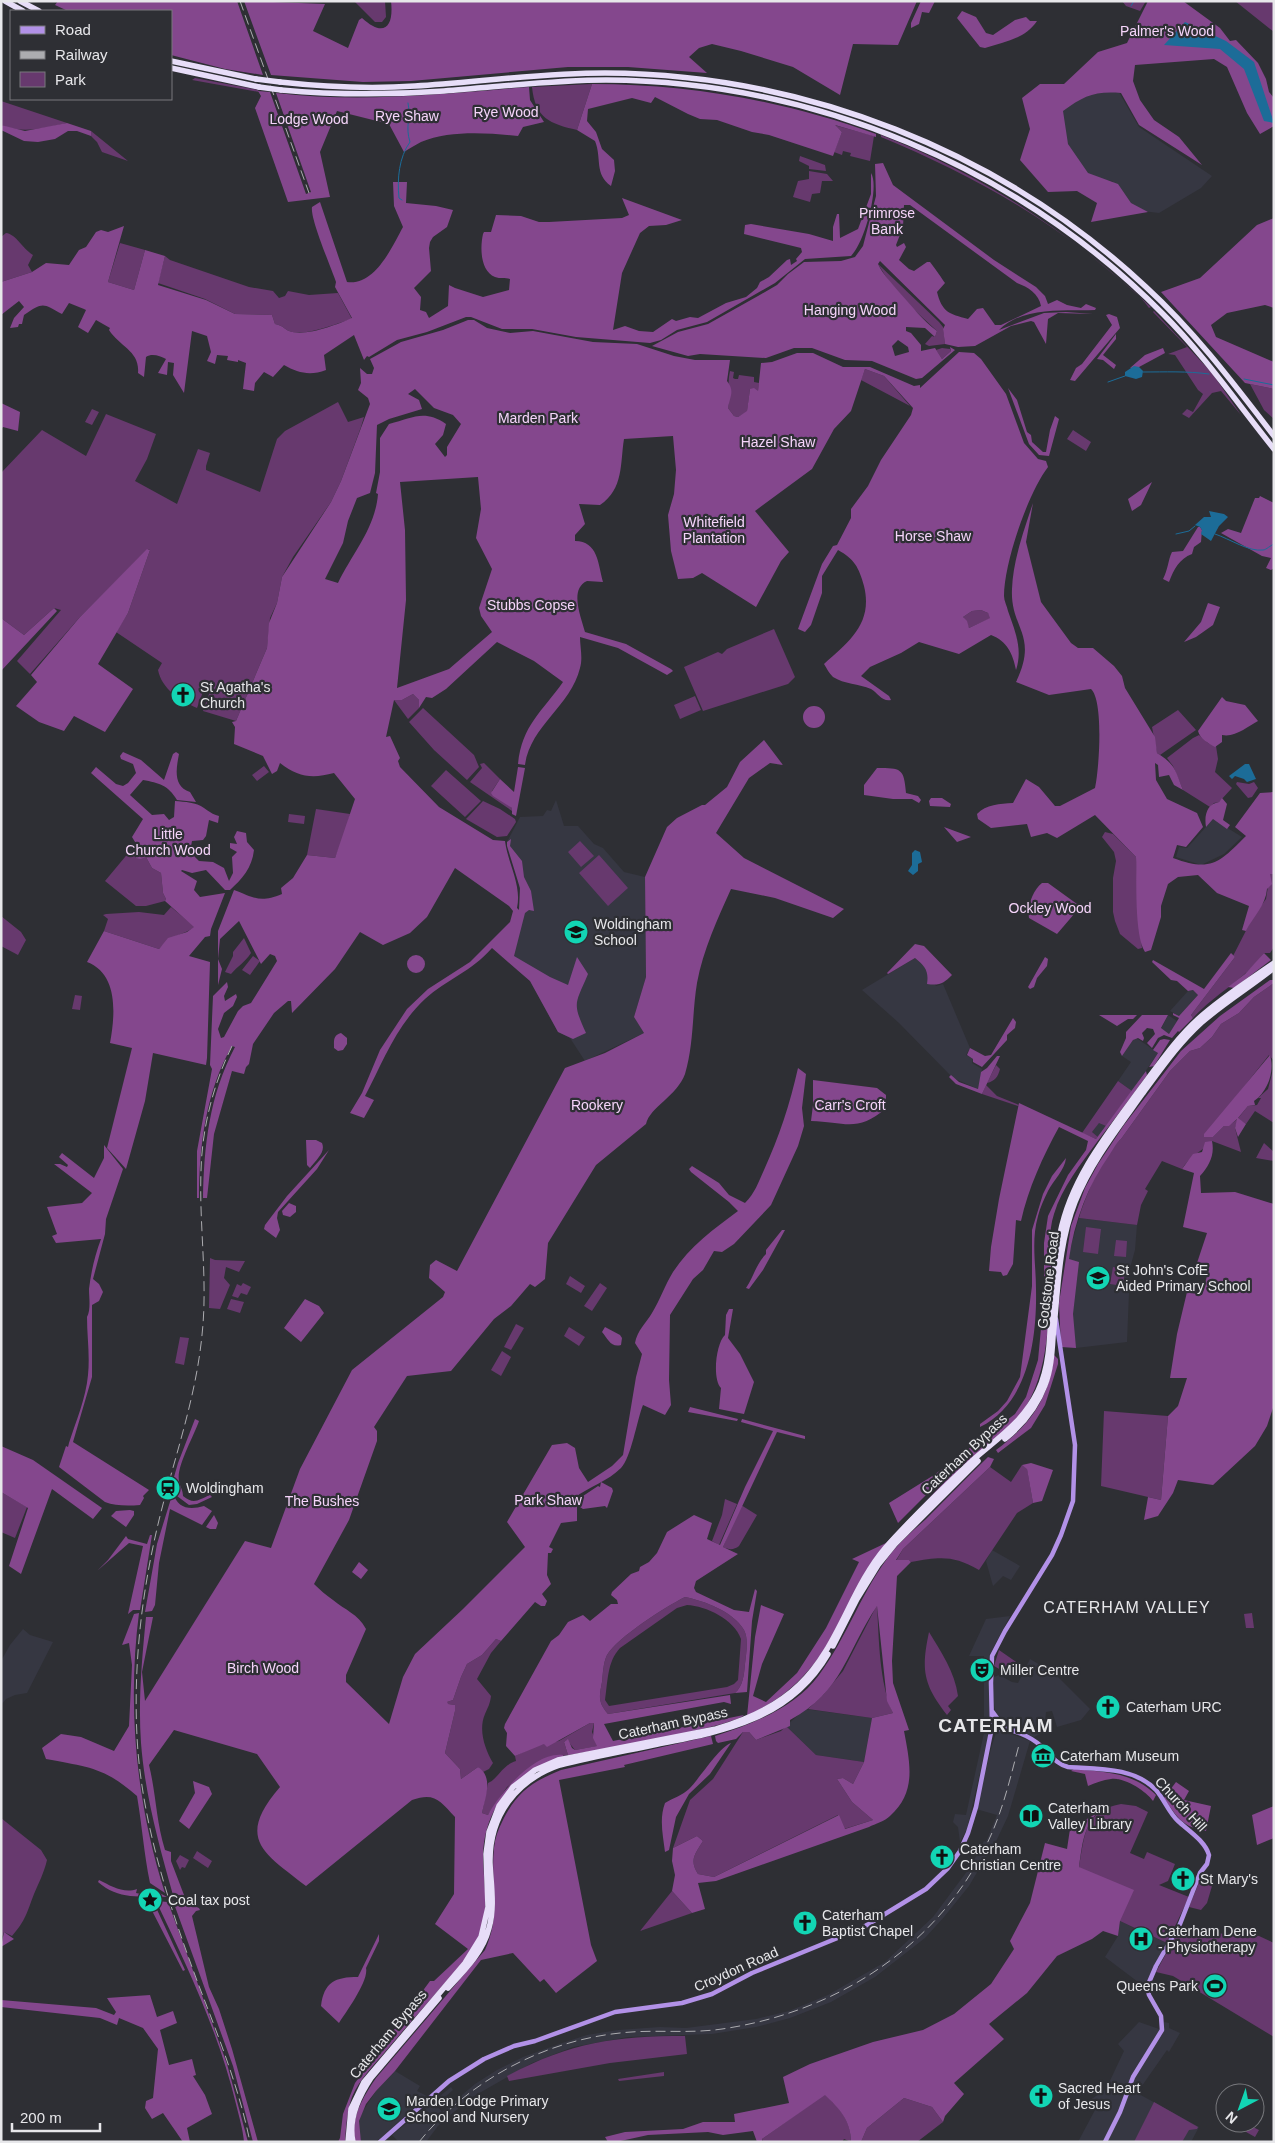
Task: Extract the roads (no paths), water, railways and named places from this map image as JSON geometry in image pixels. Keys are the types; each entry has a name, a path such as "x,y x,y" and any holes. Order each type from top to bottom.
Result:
{"highway":[{"path":"5,1 21,10"},
{"path":"20,1 37,10"},
{"path":"172,61 256,79 337,87 383,87 541,75 643,74 706,80 751,87 812,102 875,122 930,144 990,174 1048,210 1098,246 1145,286 1192,333 1226,373 1274,436"},
{"path":"172,68 260,87 341,94 391,94 570,80 650,82 701,86 763,97 809,108 870,127 923,149 987,181 1041,213 1092,250 1139,290 1184,335 1224,382 1273,448"},
{"name":"Godstone Road","path":"1050,1331 1055,1264 1061,1232 1077,1184 1096,1150 1180,1036 1208,1011 1274,963"},
{"name":"Godstone Road","path":"1053,1337 1060,1267 1070,1219 1083,1185 1097,1158 1146,1089 1187,1038 1212,1013 1274,968"},
{"name":"Caterham Bypass","path":"348,2142 351,2109 364,2082 465,1963 481,1937 488,1907 487,1842 495,1814 506,1796 524,1778 546,1765 573,1756 725,1726 767,1709 797,1687 822,1658 864,1578 886,1548 964,1469 1024,1415 1042,1382 1050,1331"},
{"name":"Caterham Bypass","path":"353,2142 355,2111 367,2084 468,1966 486,1938 492,1912 490,1853 493,1832 503,1808 514,1793 538,1774 560,1765 708,1735 738,1726 775,1708 797,1692 824,1661 868,1580 890,1550 961,1477 988,1452 1014,1432 1033,1410 1046,1384 1053,1337"}],"main road":[{"name":"Croydon Road","path":"380,2142 449,2081 499,2052 615,2012 682,2003 703,1998 760,1970 857,1931 907,1901 939,1877 960,1851 972,1821 992,1725 992,1656 1052,1555 1073,1501 1075,1445 1055,1318"},
{"name":"Godstone Road","path":"1050,1331 1053,1337"},
{"path":"1053,1337 1059,1345"},
{"path":"991,1710 999,1721 1017,1733"},
{"path":"999,1721 995,1720 992,1725 998,1729 1017,1733"},
{"path":"998,1729 1000,1726 999,1721"},
{"name":"Croydon Road","path":"989,1740 998,1729"},
{"name":"Church Hill","path":"1017,1733 1041,1746 1059,1764 1068,1767 1130,1773 1155,1789 1176,1820 1205,1847 1209,1855 1207,1864 1200,1874 1180,1924 1156,1966 1147,1987 1149,1995 1161,2016 1162,2030 1133,2077 1120,2112 1105,2142"}],"water":[{"path":"1185,22 1226,41 1254,62 1274,123 1264,121 1244,69 1220,49 1164,45"},
{"path":"1134,366 1139,367 1143,371 1142,377 1136,379 1125,376 1125,372"},
{"path":"1209,511 1224,514 1228,517 1219,526 1211,541 1201,534 1202,530 1200,527 1195,525 1204,517 1211,517"},
{"path":"1245,764 1249,764 1256,779 1247,782 1235,776 1232,779 1229,776"},
{"path":"915,850 920,852 922,862 918,864 918,871 913,875 908,871 912,865 912,853"}],"waterway":[{"path":"1131,6 1134,1"},
{"path":"402,200 399,198 398,183 403,154 410,142 408,103"},
{"path":"1143,372 1209,374"},
{"path":"1108,382 1125,376"},
{"path":"1244,379 1274,385"},
{"path":"1176,534 1189,531 1195,526"},
{"path":"1215,534 1252,549 1264,550 1274,544"}],"railway":[{"path":"240,1 309,193"},
{"path":"232,1046 219,1076 206,1123 202,1155 201,1192 204,1294 202,1335 190,1404 160,1516 148,1574 137,1663 136,1722 141,1782 153,1842 169,1900 234,2083 250,2142"},
{"path":"419,2142 460,2100 484,2083 535,2055 591,2037 646,2031 722,2029 765,2020 806,2007 845,1989 882,1966 915,1940 945,1909 970,1874 996,1824 1019,1745"}],"place":[{"name":"St Agatha's Church","path":"183,695"},
{"name":"Woldingham School","path":"576,932"},
{"name":"St John's CofE Aided Primary School","path":"1098,1278"},
{"name":"Woldingham","path":"168,1488"},
{"name":"Miller Centre","path":"982,1670"},
{"name":"Caterham URC","path":"1108,1707"},
{"name":"Caterham Museum","path":"1043,1756"},
{"name":"Caterham Valley Library","path":"1031,1816"},
{"name":"Caterham Christian Centre","path":"942,1857"},
{"name":"St Mary's","path":"1183,1879"},
{"name":"Coal tax post","path":"150,1900"},
{"name":"Caterham Baptist Chapel","path":"805,1923"},
{"name":"Caterham Dene - Physiotherapy","path":"1141,1939"},
{"name":"Queens Park","path":"1215,1986"},
{"name":"Sacred Heart of Jesus","path":"1041,2096"},
{"name":"Marden Lodge Primary School and Nursery","path":"389,2109"}],"district":[{"name":"CATERHAM VALLEY","path":"1127,1607"},
{"name":"CATERHAM","path":"996,1725"}],"park label":[{"name":"Palmer's Wood","path":"1167,31"},
{"name":"Rye Wood","path":"506,112"},
{"name":"Rye Shaw","path":"407,116"},
{"name":"Lodge Wood","path":"309,119"},
{"name":"Primrose Bank","path":"887,222"},
{"name":"Hanging Wood","path":"850,310"},
{"name":"Marden Park","path":"538,418"},
{"name":"Hazel Shaw","path":"778,442"},
{"name":"Whitefield Plantation","path":"714,530"},
{"name":"Horse Shaw","path":"933,536"},
{"name":"Stubbs Copse","path":"531,605"},
{"name":"Little Church Wood","path":"168,842"},
{"name":"Ockley Wood","path":"1050,908"},
{"name":"Rookery","path":"597,1105"},
{"name":"Carr's Croft","path":"850,1105"},
{"name":"Park Shaw","path":"548,1500"},
{"name":"The Bushes","path":"322,1501"},
{"name":"Birch Wood","path":"263,1668"}]}
